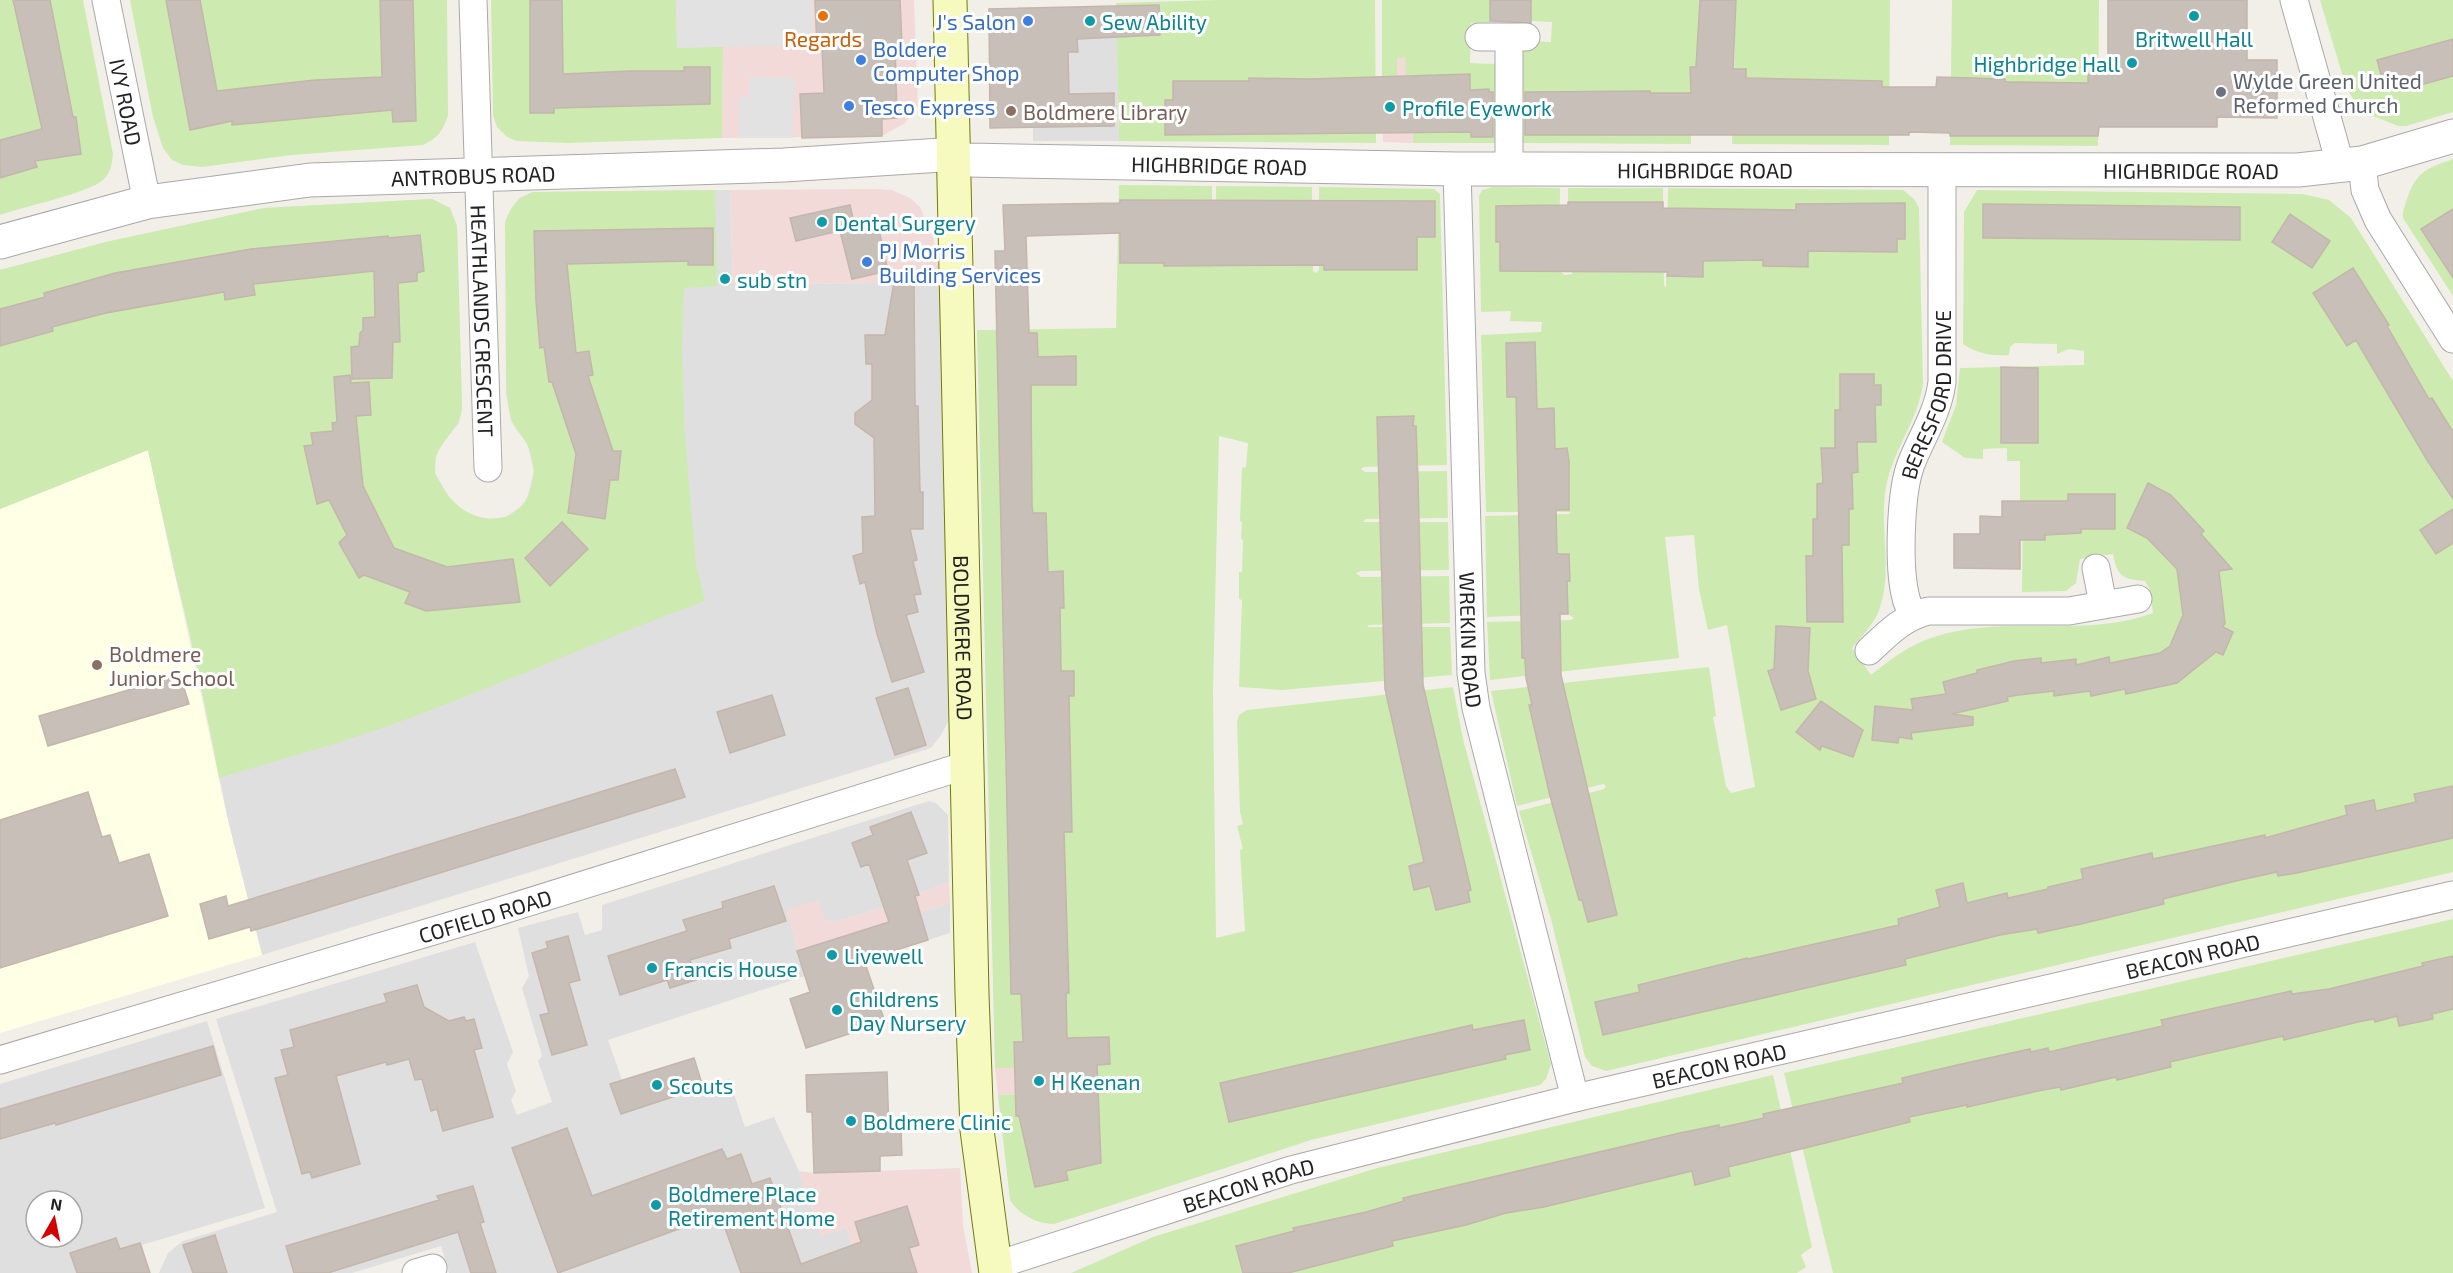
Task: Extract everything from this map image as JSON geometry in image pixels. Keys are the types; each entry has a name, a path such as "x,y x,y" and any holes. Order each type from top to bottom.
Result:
{"main road":[{"name":"BOLDMERE ROAD","path":"950,0 977,1130 995,1270"}],"street":[{"name":"IVY ROAD","path":"106,0 147,201"},
{"name":"HEATHLANDS CRESCENT","path":"473,0 488,468"},
{"path":"2294,0 2351,165 2378,220 2453,339"},
{"path":"1479,37 1517,38 1509,169"},
{"name":"HIGHBRIDGE ROAD","path":"954,156 968,160 985,158 1457,169 2298,170 2351,165 2453,136"},
{"name":"ANTROBUS ROAD","path":"0,242 147,201 310,180 784,165 954,156"},
{"name":"WREKIN ROAD","path":"1457,169 1471,673 1476,708 1575,1098"},
{"name":"BERESFORD DRIVE","path":"1913,615 1906,598 1902,564 1904,489 1912,462 1933,417 1941,390 1942,170"},
{"path":"2096,568 2103,604"},
{"path":"1869,651 1897,625 1913,615 1928,611 2069,611 2138,600"},
{"name":"COFIELD ROAD","path":"0,1060 497,912 967,765"},
{"name":"BEACON ROAD","path":"995,1270 1291,1170 1575,1098 2453,895"}],"shaded area":[{"path":"676,0 914,0 918,106 905,123 882,136 722,138 723,47 677,48"},
{"path":"676,0 812,0 814,45 677,48"},
{"path":"1117,37 1119,141 1033,141 1032,62 1068,61 1068,52 1077,39"},
{"path":"1397,57 1405,57 1412,74 1413,143 1383,142 1382,82"},
{"path":"749,77 794,78 793,138 739,138 739,100 749,94"},
{"path":"730,190 733,285 941,282 951,706 948,722 941,735 931,748 262,955 228,821 189,629 172,564 118,462 0,509 0,270 106,242 264,208 432,199 450,208 457,226 462,407 459,423 436,454 435,473 450,499 462,510 489,519 506,517 526,503 534,471 527,442 511,421 506,393 505,222 519,198 533,192"},
{"path":"730,190 892,190 910,198 920,207 933,237 941,282 733,285"},
{"name":"Boldmere Junior School","path":"148,450 228,821 262,955 0,1033 0,509"},
{"path":"929,801 936,803 948,815 949,882 884,907 834,922 787,910 805,976 608,1040 622,1080 611,1084 621,1114 729,1079 745,1127 774,1117 799,1171 821,1235 846,1228 862,1273 449,1273 441,1246 352,1273 159,1273 168,1253 183,1241 277,1212 216,1019 475,942 513,1052 507,1064 516,1091 511,1100 517,1115 552,1102 538,1061 542,1056 522,988 529,976 518,928 578,912 585,935 602,930 602,905"},
{"path":"949,882 950,903 860,932 868,959 805,976 787,910 818,900 825,920 834,922 884,907"},
{"path":"950,903 950,933 868,959 859,932"},
{"path":"207,1021 265,1208 142,1245 148,1273 0,1273 0,1084"},
{"path":"995,1068 1015,1068 1064,1093 998,1095"},
{"path":"960,1168 963,1225 972,1273 862,1273 846,1228 821,1236 799,1171 814,1173"}],"green space":[{"path":"0,0 83,0 113,154 108,174 95,185 70,195 0,215"},
{"path":"130,0 447,0 448,115 446,121 436,137 423,145 292,155 202,167 183,165 172,160 163,148 153,117"},
{"path":"491,0 676,0 677,48 723,46 722,138 567,143 517,141 507,137 497,127 493,115"},
{"path":"1217,0 1375,0 1376,143 1119,141 1116,3"},
{"path":"1382,0 1490,0 1490,22 1471,23 1470,63 1495,64 1503,76 1501,143 1413,143 1412,75 1406,75 1405,57 1397,58 1397,82 1382,82"},
{"path":"1531,0 1700,0 1696,67 1690,68 1691,144 1518,143 1517,50 1531,41 1551,42 1552,22 1531,21"},
{"path":"1736,0 1890,0 1889,145 1732,144"},
{"path":"1952,0 2099,0 2098,146 1950,145"},
{"path":"2320,0 2453,0 2453,112 2406,126 2398,126 2366,113 2355,102 2346,87"},
{"path":"2453,159 2453,296 2403,215 2410,190 2419,177 2429,168"},
{"path":"1119,185 1212,186 1212,263 1214,267 1217,265 1216,186 1312,187 1313,271 1316,273 1319,270 1319,187 1434,189 1440,194 1447,465 1364,467 1361,469 1365,472 1447,471 1448,518 1366,519 1363,522 1448,522 1449,570 1361,571 1356,573 1361,577 1449,576 1450,623 1369,625 1367,627 1450,627 1452,675 1282,690 1239,687 1242,600 1239,599 1239,572 1242,572 1243,540 1241,539 1242,522 1240,521 1242,468 1246,467 1248,443 1219,436 1213,691 1216,938 1245,931 1240,850 1243,849 1237,826 1243,824 1240,812 1237,722 1239,715 1247,710 1453,687 1463,739 1551,1064 1546,1079 1540,1085 1311,1140 1054,1224 1048,1224 1023,1214 1010,1200 998,1095 1063,1093 1015,1068 995,1068 977,330 1116,328"},
{"path":"1493,187 1560,188 1559,271 1565,275 1572,274 1569,270 1568,188 1663,188 1664,285 1666,288 1668,188 1903,190 1914,199 1919,208 1923,384 1917,408 1888,478 1884,512 1886,565 1882,599 1875,619 1852,648 1871,675 1916,644 1961,630 1988,627 2099,624 2126,621 2153,613 2149,588 2145,581 2126,578 2122,575 2117,568 2113,554 2080,559 2076,583 2066,591 2022,592 2023,502 2020,502 2020,461 2007,461 2007,448 1983,449 1983,459 1965,458 1942,442 1956,405 1960,368 2084,365 2084,351 2069,349 2057,354 2057,344 2015,343 2010,347 2009,355 1990,355 1963,344 1964,212 1977,190 2303,194 2329,200 2351,218 2453,381 2453,872 1606,1071 1592,1066 1585,1057 1551,919 1519,811 1604,789 1606,786 1603,784 1517,806 1491,691 1709,667 1716,716 1713,717 1726,786 1731,793 1755,787 1727,625 1708,630 1699,589 1694,535 1665,537 1679,658 1490,680 1487,622 1571,620 1574,618 1568,614 1487,617 1485,516 1569,514 1571,512 1486,512 1481,335 1541,332 1542,322 1510,321 1511,311 1481,312 1479,196 1482,190"},
{"path":"715,190 717,286 684,288 682,349 685,437 696,564 705,601 388,726 219,778 148,450 0,509 0,270 106,242 264,208 432,199 450,208 457,226 462,407 457,424 437,454 435,474 451,498 463,509 477,516 491,519 505,517 517,510 527,498 534,475 529,450 512,421 507,389 505,222 512,207 522,197 533,192"},
{"path":"2453,919 2453,1273 1833,1273 1784,1073"},
{"path":"1773,1075 1812,1247 1801,1255 1806,1267 1797,1273 1071,1273 1153,1237 1377,1168"}],"building":[{"path":"13,0 50,0 73,117 76,117 81,154 35,161 37,167 0,178 0,140 42,129"},
{"path":"166,0 200,0 217,91 315,80 382,77 380,0 413,0 416,121 393,122 392,110 232,125 232,121 190,130"},
{"path":"530,0 562,0 563,74 684,71 684,67 710,67 710,104 554,108 554,113 530,113"},
{"path":"815,0 900,0 902,45 895,45 897,118 882,119 882,136 802,138 800,94 824,93 822,47 817,48"},
{"path":"1490,0 1531,0 1531,23 1490,21"},
{"path":"1700,0 1736,0 1733,69 1746,69 1746,78 1882,81 1882,87 1936,87 1937,77 2005,79 2005,82 2088,83 2088,71 2108,71 2108,0 2247,0 2247,60 2277,60 2277,118 2217,117 2217,127 2099,127 2098,136 1950,136 1950,133 1909,132 1909,135 1525,135 1525,92 1691,93 1690,67 1696,67"},
{"path":"1159,5 1160,35 1077,39 1078,52 1068,52 1069,94 1114,93 1114,126 990,128 989,9"},
{"path":"2453,39 2453,76 2399,91 2393,79 2383,82 2377,60"},
{"path":"1470,74 1470,90 1489,89 1489,92 1493,92 1493,137 1471,137 1471,132 1165,135 1165,100 1173,100 1173,81"},
{"path":"1120,200 1435,201 1435,237 1417,237 1417,270 1324,270 1324,265 1164,266 1164,263 1120,263 1120,233 1026,236 1029,333 1037,333 1038,357 1076,356 1076,385 1031,385 1033,513 1046,513 1048,572 1063,571 1064,608 1060,608 1061,671 1074,671 1074,696 1069,696 1072,832 1064,832 1069,993 1066,993 1067,1038 1109,1037 1110,1064 1097,1065 1101,1163 1066,1171 1068,1180 1035,1187 1019,1116 1016,1116 1014,1042 1023,1042 1021,994 1011,994 995,251 1005,251 1003,205 1120,203"},
{"path":"1568,202 1663,202 1663,208 1796,210 1796,204 1905,203 1905,239 1897,239 1897,252 1808,251 1808,267 1763,266 1763,260 1703,261 1703,277 1667,276 1668,272 1500,271 1500,242 1496,242 1496,206 1568,205"},
{"path":"1983,204 2240,207 2240,240 1983,238"},
{"path":"850,205 855,227 877,221 888,271 852,279 840,231 851,228 796,241 790,218"},
{"path":"2453,209 2453,278 2421,229"},
{"path":"2290,214 2330,241 2312,268 2272,242"},
{"path":"713,228 713,265 688,265 688,261 567,264 576,353 589,351 593,375 588,376 613,451 621,451 618,480 610,480 605,519 568,513 576,454 552,382 549,382 544,347 540,348 534,231"},
{"path":"420,235 424,271 417,273 417,281 398,283 400,342 393,342 392,378 352,379 351,347 359,346 363,318 375,317 374,271 253,284 255,295 225,300 224,292 106,313 52,327 53,331 0,346 0,309 45,297 44,293 115,273 251,249"},
{"path":"2353,268 2389,325 2387,326 2429,399 2432,398 2453,432 2453,499 2427,460 2356,340 2347,346 2313,293"},
{"path":"894,282 914,282 915,406 918,406 923,529 910,529 917,560 913,561 921,594 914,595 918,612 906,615 924,672 892,682 877,634 865,582 860,584 853,556 863,553 862,517 875,516 874,438 855,424 855,413 872,400 872,364 866,364 865,335 885,335"},
{"path":"1535,342 1537,409 1554,408 1555,449 1567,448 1569,461 1569,510 1556,510 1557,554 1569,554 1570,581 1567,581 1568,614 1560,614 1561,675 1617,915 1588,922 1582,900 1579,900 1550,796 1529,705 1532,705 1526,678 1525,658 1522,658 1516,397 1507,397 1506,343"},
{"path":"2001,367 2038,368 2038,443 2001,443"},
{"path":"1840,374 1874,374 1874,385 1881,385 1881,405 1875,405 1876,442 1857,442 1858,472 1852,473 1853,509 1849,509 1849,545 1842,545 1843,622 1807,622 1806,556 1813,556 1813,519 1817,519 1817,484 1823,483 1821,448 1835,448 1835,410 1840,410"},
{"path":"350,375 351,383 369,382 371,415 356,416 363,486 394,548 447,567 513,559 520,602 426,611 405,603 410,592 364,575 359,578 339,543 347,535 329,500 317,504 304,446 313,445 311,433 333,431 332,423 337,422 334,377"},
{"path":"1414,416 1418,480 1423,685 1471,890 1468,891 1470,902 1436,910 1430,886 1414,890 1409,866 1424,862 1385,689 1377,417"},
{"path":"2148,483 2171,495 2204,531 2201,534 2232,569 2219,571 2225,623 2223,627 2233,632 2223,655 2216,652 2177,683 2126,694 2125,689 2091,696 2090,691 2054,696 2054,691 2007,697 2008,701 1952,714 1973,717 1973,725 1911,733 1912,739 1899,737 1898,743 1872,740 1875,706 1913,710 1911,699 1946,694 1943,682 1977,673 1977,670 2014,661 2041,658 2041,663 2076,659 2076,665 2109,657 2110,663 2160,653 2170,646 2183,615 2177,569 2147,538 2127,528"},
{"path":"2068,494 2115,494 2115,529 2081,529 2081,533 2045,535 2045,540 2020,540 2020,569 1954,568 1954,534 1980,534 1980,516 2002,517 2002,501 2068,501"},
{"path":"2453,509 2453,543 2436,554 2420,530"},
{"path":"562,522 588,549 550,586 525,558"},
{"path":"1776,626 1810,628 1808,671 1816,699 1781,710 1768,671 1774,669"},
{"path":"180,675 189,704 48,746 39,716"},
{"path":"908,688 926,745 895,755 876,698"},
{"path":"772,695 785,735 730,753 717,712"},
{"path":"1821,701 1863,730 1853,757 1822,746 1820,750 1796,732"},
{"path":"675,769 685,797 275,924 251,931 250,927 209,939 200,904 226,896 228,906"},
{"path":"2453,786 2453,838 2297,873 2278,876 2277,872 2236,881 2163,899 2164,904 2081,924 2038,933 2037,929 2000,935 1905,959 1906,965 1603,1035 1595,1002 1640,992 1638,985 1747,958 1899,925 1898,919 1940,907 1936,890 1963,883 1967,903 2007,893 2008,898 2083,879 2081,869 2152,853 2153,859 2265,835 2265,838 2347,815 2345,806 2374,800 2376,811 2416,802 2414,794"},
{"path":"88,792 102,837 110,835 119,863 149,854 168,916 0,968 0,820"},
{"path":"911,812 927,853 907,860 919,895 915,896 928,940 864,960 885,1022 806,1048 790,999 810,992 797,951 889,922 869,864 861,867 852,843 873,835 870,827"},
{"path":"774,886 786,921 729,939 731,948 690,960 696,980 670,988 667,980 620,995 608,956 687,931 683,920 723,908 722,902"},
{"path":"568,936 580,980 569,983 587,1045 552,1055 540,1015 549,1013 532,953 548,948 546,942"},
{"path":"2453,956 2453,1009 2432,1014 2433,1019 2399,1026 2397,1016 2375,1022 2374,1019 2358,1022 2284,1040 2283,1036 2170,1062 2171,1067 2117,1080 2116,1077 2061,1090 2060,1087 1909,1117 1910,1122 1728,1167 1730,1176 1695,1185 1692,1171 1392,1241 1393,1246 1288,1273 1243,1273 1236,1246 1294,1231 1293,1228 1366,1212 1404,1201 1403,1198 1680,1133 1719,1125 1719,1128 1764,1118 1763,1114 1903,1083 1902,1078 2030,1049 2031,1052 2048,1048 2049,1052 2163,1026 2161,1020 2291,991 2292,994 2329,989 2423,966 2422,963"},
{"path":"417,985 424,1007 449,1021 464,1017 466,1021 474,1019 482,1048 474,1050 493,1117 443,1131 437,1109 431,1111 422,1079 415,1080 409,1059 387,1065 386,1062 336,1076 360,1164 312,1178 310,1172 302,1174 275,1078 288,1075 281,1050 294,1047 290,1030 387,1002 384,994"},
{"path":"1524,1020 1530,1050 1505,1055 1506,1059 1229,1122 1220,1083 1472,1025 1473,1030"},
{"path":"213,1046 221,1075 56,1125 55,1123 0,1139 0,1109"},
{"name":"Scouts","path":"694,1058 703,1087 621,1114 610,1084"},
{"name":"Boldmere Clinic","path":"887,1072 889,1131 901,1131 902,1155 880,1156 880,1171 814,1173 812,1112 807,1112 806,1075"},
{"name":"Boldmere Place Retirement Home","path":"567,1128 592,1196 722,1149 727,1159 741,1154 752,1184 770,1178 801,1264 861,1242 855,1222 907,1206 919,1245 909,1248 917,1273 741,1273 720,1214 558,1273 512,1148"},
{"path":"473,1186 484,1222 480,1223 496,1273 471,1273 458,1232 328,1273 294,1273 286,1246 439,1200 437,1196"},
{"path":"215,1235 227,1273 193,1273 183,1245"},
{"path":"116,1238 120,1249 140,1243 150,1273 77,1273 70,1253"}],"place":[{"name":"Regards","path":"823,16"},
{"name":"Britwell Hall","path":"2194,16"},
{"name":"J's Salon","path":"1028,21"},
{"name":"Sew Ability","path":"1090,21"},
{"name":"Boldere Computer Shop","path":"861,60"},
{"name":"Highbridge Hall","path":"2132,63"},
{"name":"Wylde Green United Reformed Church","path":"2221,92"},
{"name":"Tesco Express","path":"849,106"},
{"name":"Profile Eyework","path":"1390,107"},
{"name":"Boldmere Library","path":"1011,111"},
{"name":"Dental Surgery","path":"822,222"},
{"name":"PJ Morris Building Services","path":"867,262"},
{"name":"sub stn","path":"725,279"},
{"name":"Boldmere Junior School","path":"97,665"},
{"name":"Livewell","path":"832,955"},
{"name":"Francis House","path":"652,968"},
{"name":"Childrens Day Nursery","path":"837,1010"},
{"name":"H Keenan","path":"1039,1081"},
{"name":"Scouts","path":"657,1085"},
{"name":"Boldmere Clinic","path":"851,1121"},
{"name":"Boldmere Place Retirement Home","path":"656,1205"}]}
